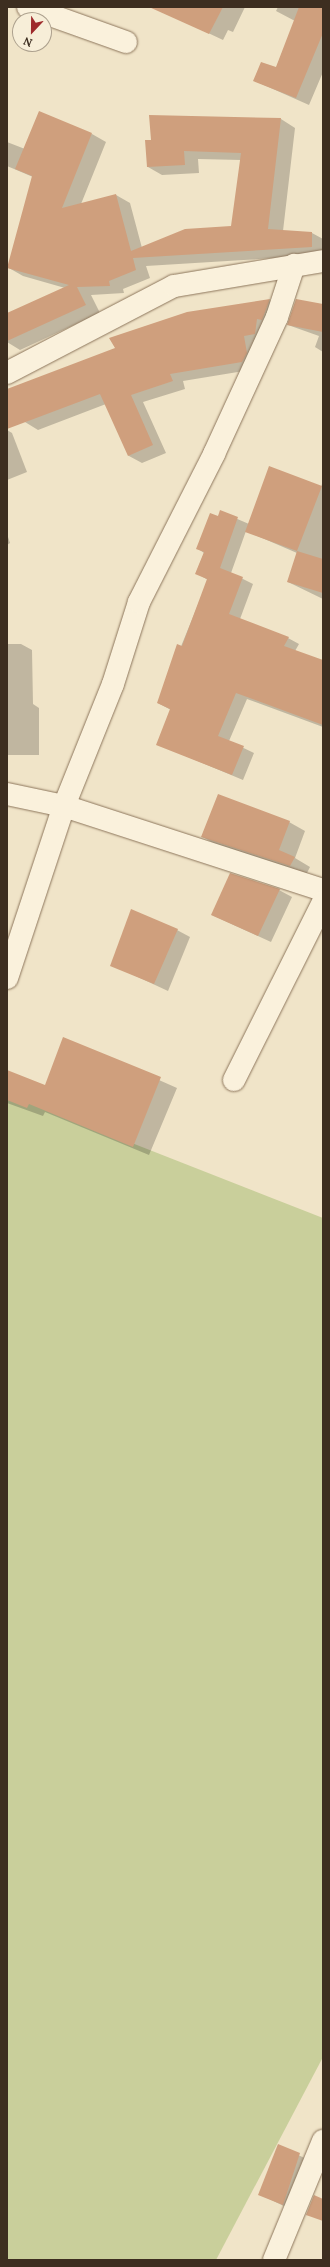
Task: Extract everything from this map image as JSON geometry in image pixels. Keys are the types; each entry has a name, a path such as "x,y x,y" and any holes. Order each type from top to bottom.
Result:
{"street":[{"path":"28,7 126,42"},
{"path":"7,373 174,286 323,261"},
{"path":"7,978 64,806 113,684 139,602 224,434 277,317 294,265"},
{"path":"7,794 64,806 323,890"},
{"path":"234,1080 323,902"},
{"path":"274,2260 323,2141"}],"green space":[{"path":"7,1094 323,1218 323,2057 216,2260 7,2260"}],"building":[{"path":"149,7 223,7 209,34"},
{"path":"299,7 323,7 323,33 296,98 253,81 261,62 276,67"},
{"path":"39,111 92,133 62,208 116,194 131,251 185,229 231,226 241,153 184,151 185,165 147,167 145,140 151,140 149,115 281,118 268,229 312,232 312,247 133,258 136,270 109,281 110,286 77,287 86,305 7,341 7,313 69,285 7,268 32,176 15,169"},
{"path":"270,299 262,320 257,319 255,334 244,336 247,353 242,362 170,374 173,381 131,395 153,445 128,456 100,394 7,429 7,389 115,348 109,338 187,312"},
{"path":"296,299 323,304 323,332 287,325"},
{"path":"269,466 322,486 297,551 245,532"},
{"path":"220,510 238,517 220,568 243,577 229,614 289,637 284,646 323,660 323,725 236,693 218,736 244,746 232,775 156,745 170,709 157,703 177,644 182,646 207,579 195,574 204,552 196,549 210,513 218,516"},
{"path":"297,551 323,559 323,593 287,582"},
{"path":"218,794 290,821 279,850 295,857 290,866 201,837"},
{"path":"230,873 280,889 258,936 211,915"},
{"path":"131,909 178,929 154,984 110,966"},
{"path":"63,1037 161,1077 133,1147 29,1104 27,1108 7,1100 7,1070 45,1085"},
{"path":"278,2144 300,2153 283,2205 258,2195"},
{"path":"314,2195 323,2199 323,2221 306,2215"}]}
